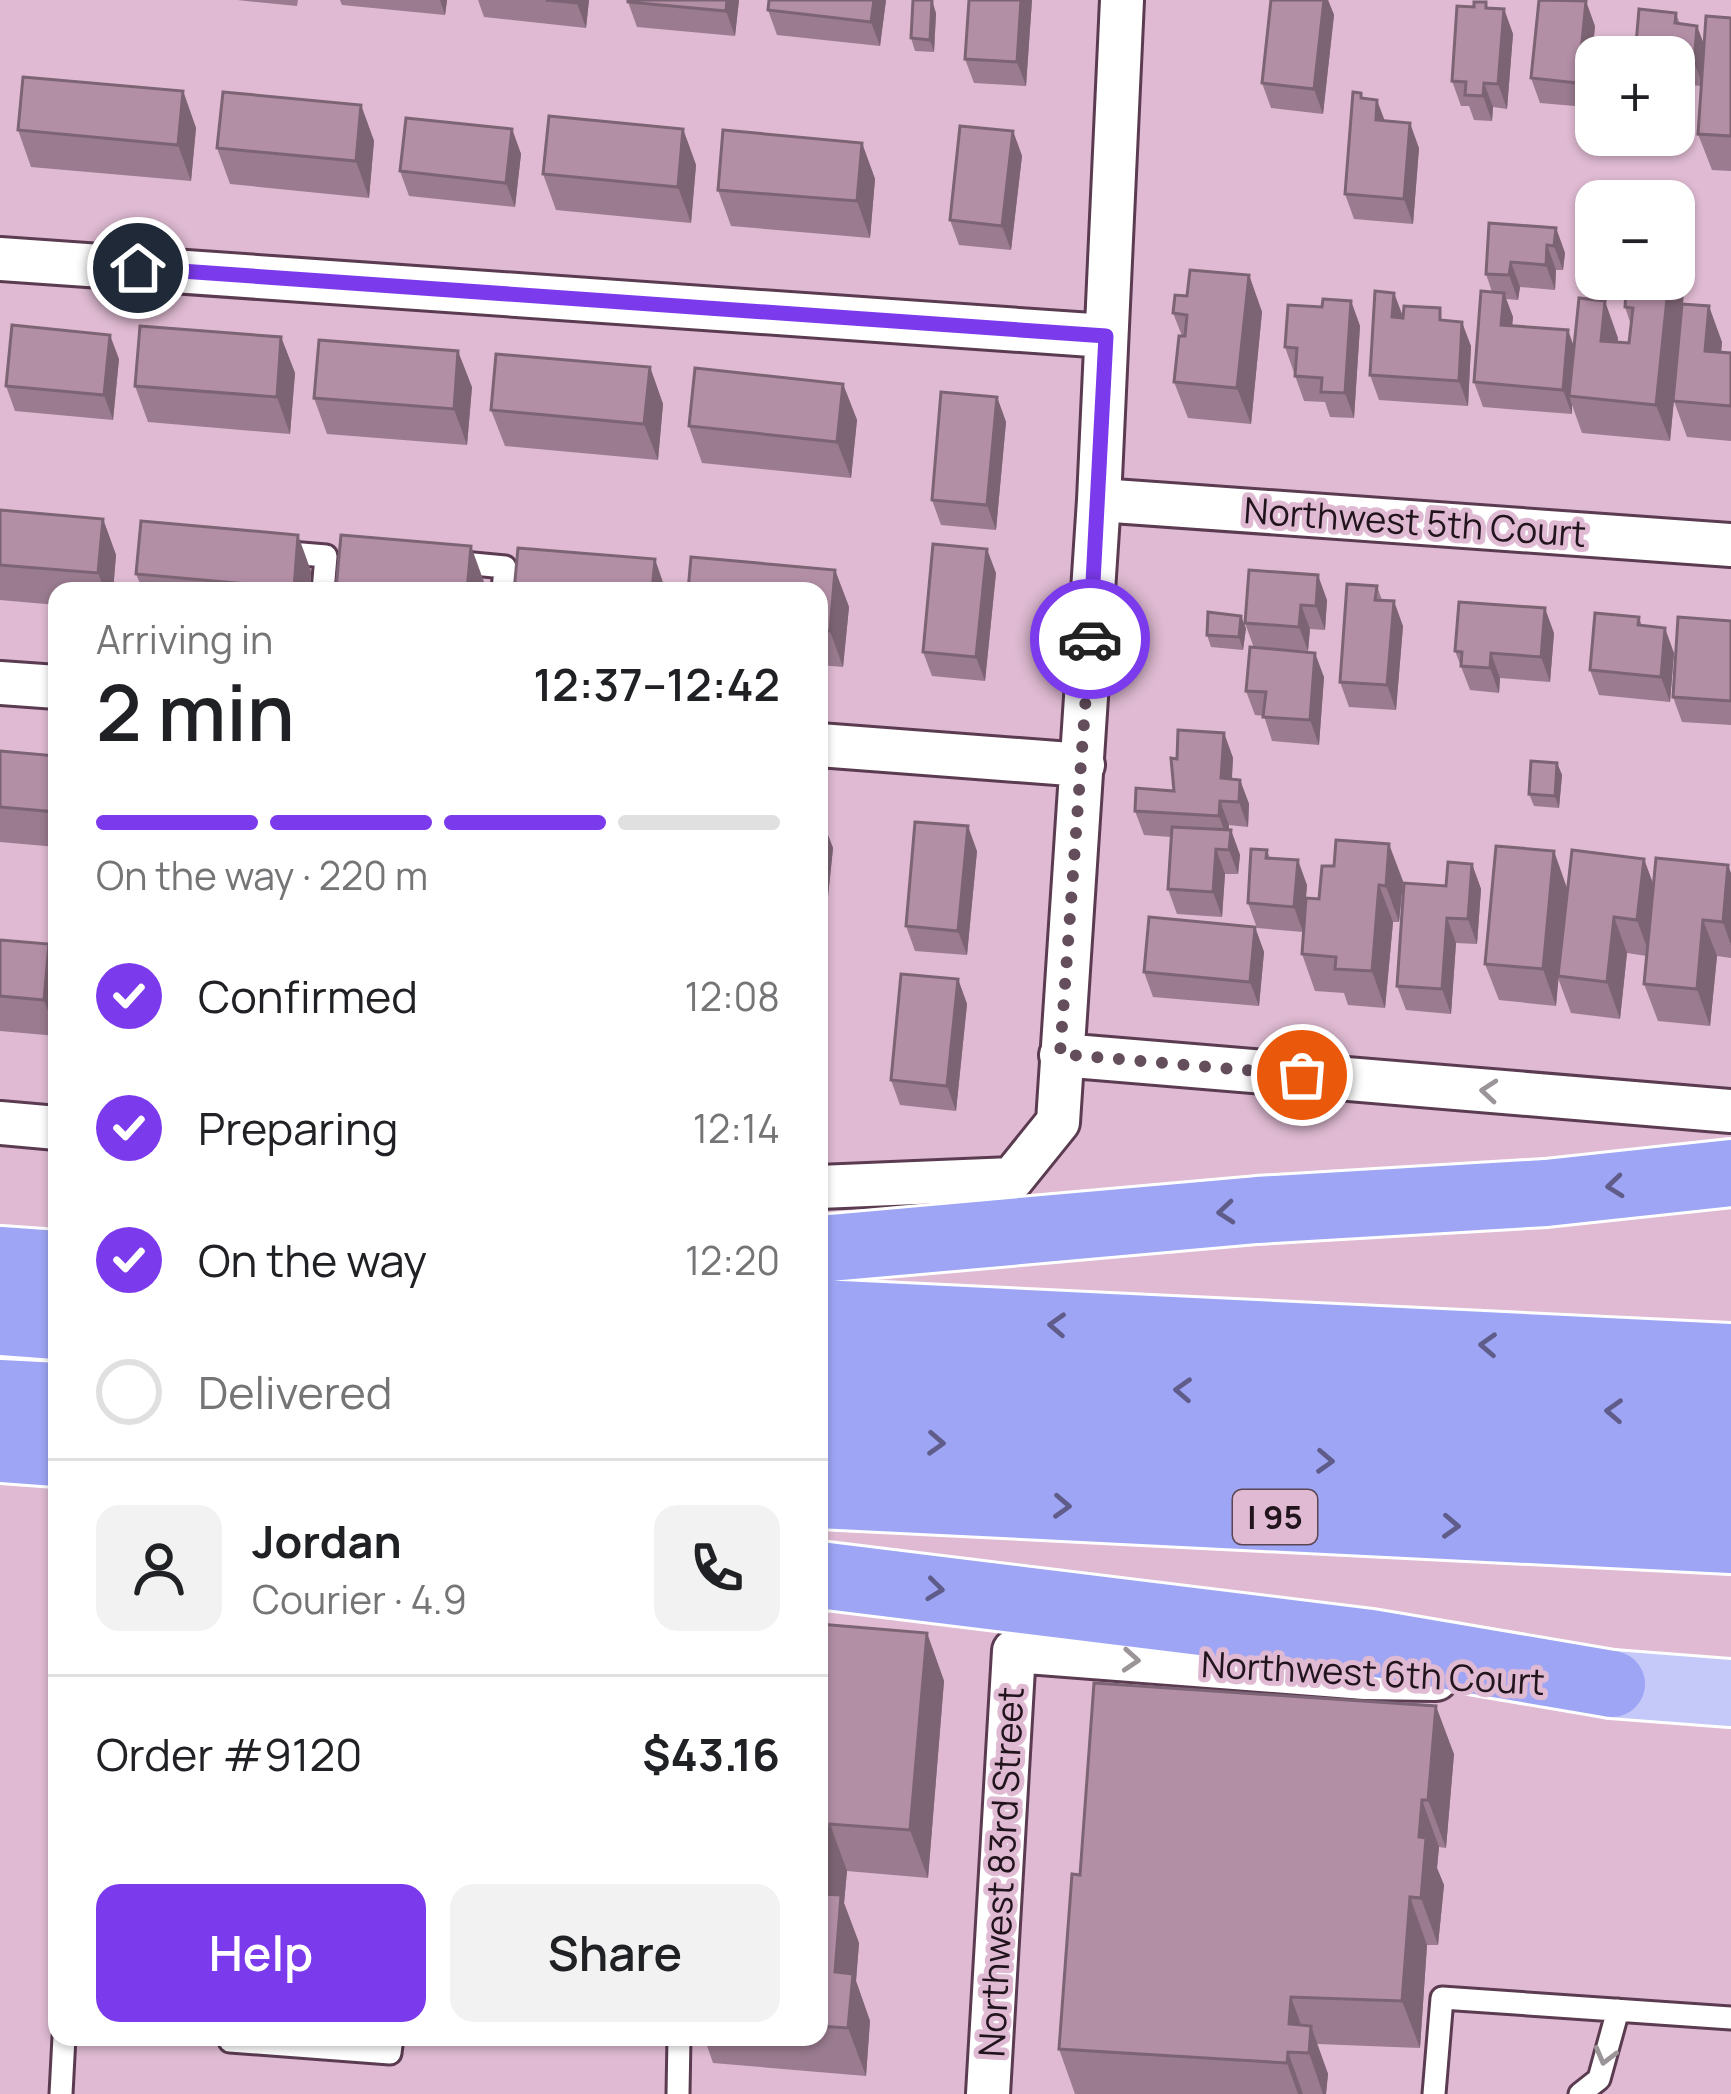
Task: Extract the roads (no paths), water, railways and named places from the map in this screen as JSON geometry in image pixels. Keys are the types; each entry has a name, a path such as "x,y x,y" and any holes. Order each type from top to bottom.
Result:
{"highway":[{"path":"828,1248 1226,1212 1546,1193 1731,1173"},
{"path":"0,1260 48,1263"},
{"path":"828,1313 1731,1357"},
{"path":"0,1322 48,1325"},
{"path":"828,1371 1731,1417"},
{"path":"0,1393 48,1396"},
{"path":"828,1437 1731,1483"},
{"path":"0,1449 48,1452"},
{"name":"I 95","path":"828,1495 1731,1540"},
{"path":"828,1576 1371,1643 1612,1684"}],"main road":[{"name":"Northwest 6th Court","path":"1612,1684 1731,1693"}],"street":[{"path":"828,1187 1012,1179 1058,1121 1099,500 1122,0"},
{"path":"0,259 1106,336"},
{"name":"Northwest 5th Court","path":"1099,500 1731,545"},
{"path":"0,683 48,686"},
{"path":"828,746 1083,765"},
{"path":"1060,1054 1731,1111"},
{"path":"0,1123 48,1127"},
{"name":"Northwest 6th Court","path":"1014,1651 1364,1678 1612,1684"},
{"name":"Northwest 83rd Street","path":"988,2094 1014,1651"}],"lane":[{"path":"259,551 326,556 324,582"},
{"path":"439,561 506,567 504,582"},
{"path":"1434,2094 1442,1998 1731,2018"},
{"path":"1580,2094 1599,2079 1618,2010"},
{"path":"61,2094 64,2046"},
{"path":"297,2046 391,2053 391,2046"},
{"path":"678,2094 679,2046"}]}
